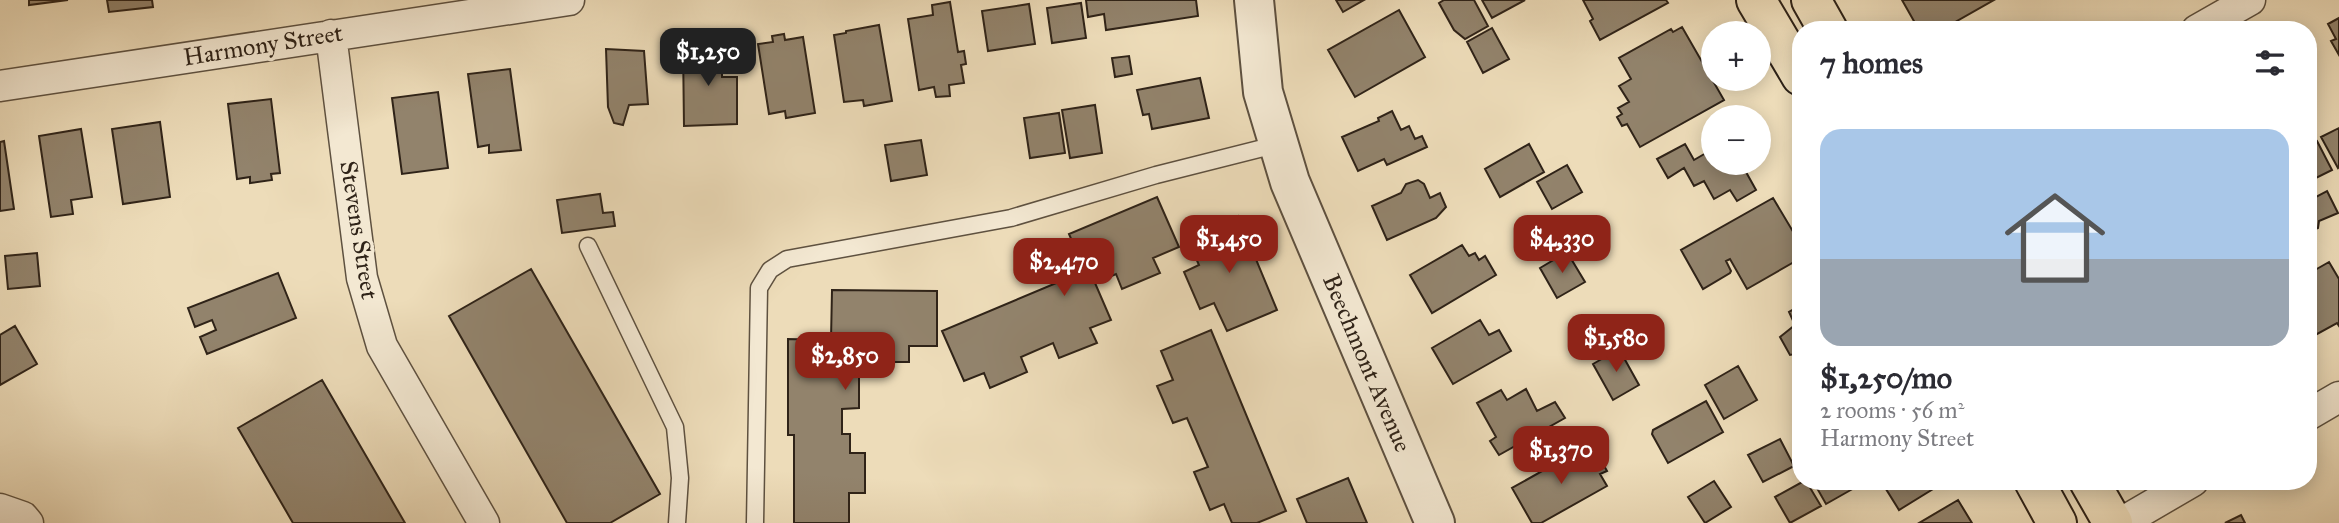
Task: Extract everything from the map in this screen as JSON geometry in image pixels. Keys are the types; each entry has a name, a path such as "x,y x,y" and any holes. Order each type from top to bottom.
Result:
{"main road":[{"path":"1756,0 1792,61"},
{"path":"1811,0 1823,21"},
{"path":"2039,490 2057,523"},
{"path":"2094,490 2113,523"}],"street":[{"name":"Harmony Street","path":"0,86 569,0"},
{"name":"Beechmont Avenue","path":"1254,0 1263,92 1290,182 1435,523"},
{"path":"2213,21 2250,0"},
{"name":"Stevens Street","path":"331,35 362,278 382,346 484,523"},
{"path":"2317,410 2339,397"},
{"path":"2121,523 2178,490"},
{"path":"0,509 23,517 29,523"}],"lane":[{"path":"755,523 760,288 770,270 787,259 1011,218 1156,175 1279,144"},
{"path":"588,246 675,427 680,478 677,523"}],"building":[{"path":"29,0 68,0 29,5"},
{"path":"107,0 152,0 153,7 109,12"},
{"path":"1086,0 1196,0 1198,16 1106,30 1104,14 1088,17"},
{"path":"1336,0 1364,0 1343,12"},
{"path":"1444,0 1474,0 1488,26 1465,39 1454,30 1439,3"},
{"path":"1482,0 1525,0 1492,18"},
{"path":"1583,0 1666,0 1668,3 1600,40"},
{"path":"1902,0 1994,0 1957,21 1914,21"},
{"path":"950,2 958,52 964,51 966,64 961,65 964,83 949,85 950,96 936,97 934,87 919,90 908,19 933,15 932,5"},
{"path":"1081,3 1086,38 1052,43 1047,8"},
{"path":"1029,4 1035,44 988,51 982,11"},
{"path":"1399,10 1425,57 1355,97 1328,50"},
{"path":"2339,18 2339,55 2331,41 2336,39 2328,24"},
{"path":"879,25 892,101 864,106 863,100 844,102 834,35"},
{"path":"1682,27 1701,60 1701,91 1719,91 1724,100 1715,105 1701,105 1701,113 1640,147 1627,124 1622,126 1617,117 1622,114 1618,108 1629,102 1619,86 1631,79 1619,58 1671,29 1673,32"},
{"path":"1492,28 1509,59 1483,73 1467,42"},
{"path":"784,34 785,40 803,37 815,113 786,118 785,111 769,114 758,44 773,42 772,36"},
{"path":"683,45 722,45 722,77 737,77 737,124 684,126"},
{"path":"606,49 644,51 648,104 629,105 623,125 614,123 608,107"},
{"path":"1129,56 1132,74 1115,77 1112,58"},
{"path":"510,69 521,150 489,153 489,145 478,147 468,74"},
{"path":"1200,78 1209,118 1152,129 1149,114 1143,115 1137,90"},
{"path":"438,92 448,168 402,174 392,98"},
{"path":"271,99 280,173 271,174 272,180 250,183 250,177 237,179 228,104"},
{"path":"1095,105 1102,153 1070,158 1062,110"},
{"path":"1392,111 1401,130 1409,126 1415,139 1422,136 1427,147 1387,165 1384,159 1358,171 1342,137 1379,121 1378,118"},
{"path":"1059,113 1065,153 1030,158 1024,118"},
{"path":"160,122 170,197 123,204 112,129"},
{"path":"2339,128 2339,167 2338,168 2321,137"},
{"path":"81,129 92,197 71,200 73,214 51,217 39,136"},
{"path":"921,140 927,175 891,181 885,145"},
{"path":"4,141 14,209 0,211 0,142"},
{"path":"2317,141 2332,170 2317,178"},
{"path":"1529,144 1544,172 1500,197 1485,169"},
{"path":"1685,144 1694,160 1701,156 1701,175 1748,175 1756,190 1737,201 1730,190 1714,199 1704,181 1694,186 1684,168 1668,178 1657,159"},
{"path":"1567,165 1582,192 1552,209 1537,182"},
{"path":"1418,180 1424,184 1430,198 1440,193 1446,207 1436,218 1387,240 1372,206 1401,193 1406,184"},
{"path":"2327,191 2338,213 2319,221 2317,228 2317,196"},
{"path":"600,194 603,213 613,212 615,226 562,233 557,200"},
{"path":"1157,197 1179,247 1153,258 1160,273 1122,289 1116,274 1095,283 1111,320 1090,328 1097,343 1059,358 1053,343 1021,357 1027,372 990,388 984,373 964,381 942,331 1085,271 1069,234"},
{"path":"1773,198 1792,230 1792,263 1747,289 1730,259 1726,261 1730,273 1703,289 1681,250"},
{"path":"1238,216 1277,310 1227,331 1214,303 1200,309 1184,272 1199,265 1187,238"},
{"path":"1462,245 1469,256 1475,253 1479,260 1485,256 1496,275 1432,313 1410,275"},
{"path":"1567,252 1585,282 1557,298 1540,268"},
{"path":"37,253 40,286 8,289 5,256"},
{"path":"2329,262 2339,279 2339,326 2337,323 2317,334 2317,269"},
{"path":"531,269 660,494 610,523 567,523 449,316"},
{"path":"278,273 296,318 207,354 200,337 216,330 212,320 195,327 188,308"},
{"path":"832,290 937,291 937,346 909,346 909,362 869,362 869,345 843,345 843,367 859,368 859,408 842,409 842,434 850,434 850,453 865,453 865,493 849,493 849,523 794,523 794,435 788,435 788,339 831,340"},
{"path":"1480,320 1489,335 1499,330 1511,351 1453,384 1432,348"},
{"path":"15,326 37,364 0,385 0,335"},
{"path":"1792,327 1792,355 1790,355 1780,337"},
{"path":"1211,330 1286,511 1257,523 1232,523 1224,504 1210,510 1194,472 1208,467 1187,418 1173,423 1157,386 1173,380 1161,351"},
{"path":"1619,349 1639,385 1613,400 1593,364"},
{"path":"1738,366 1757,400 1724,419 1705,385"},
{"path":"322,380 405,523 293,523 238,428"},
{"path":"1526,389 1537,411 1555,402 1565,418 1499,455 1490,441 1496,437 1477,403 1501,390 1507,400"},
{"path":"1706,401 1723,432 1668,463 1652,434 1653,430"},
{"path":"1780,439 1792,467 1763,482 1748,455"},
{"path":"1585,447 1590,457 1597,453 1607,471 1600,474 1607,486 1541,523 1532,523 1512,488"},
{"path":"1348,478 1367,523 1307,523 1297,499"},
{"path":"1714,481 1731,507 1705,523 1688,497"},
{"path":"1792,488 1792,490 1811,490 1821,506 1790,523 1775,497"},
{"path":"1818,490 1851,490 1826,504"},
{"path":"1887,490 1931,490 1899,510"},
{"path":"1958,500 1972,523 1919,523"},
{"path":"2241,515 2245,523 2225,523"}]}
